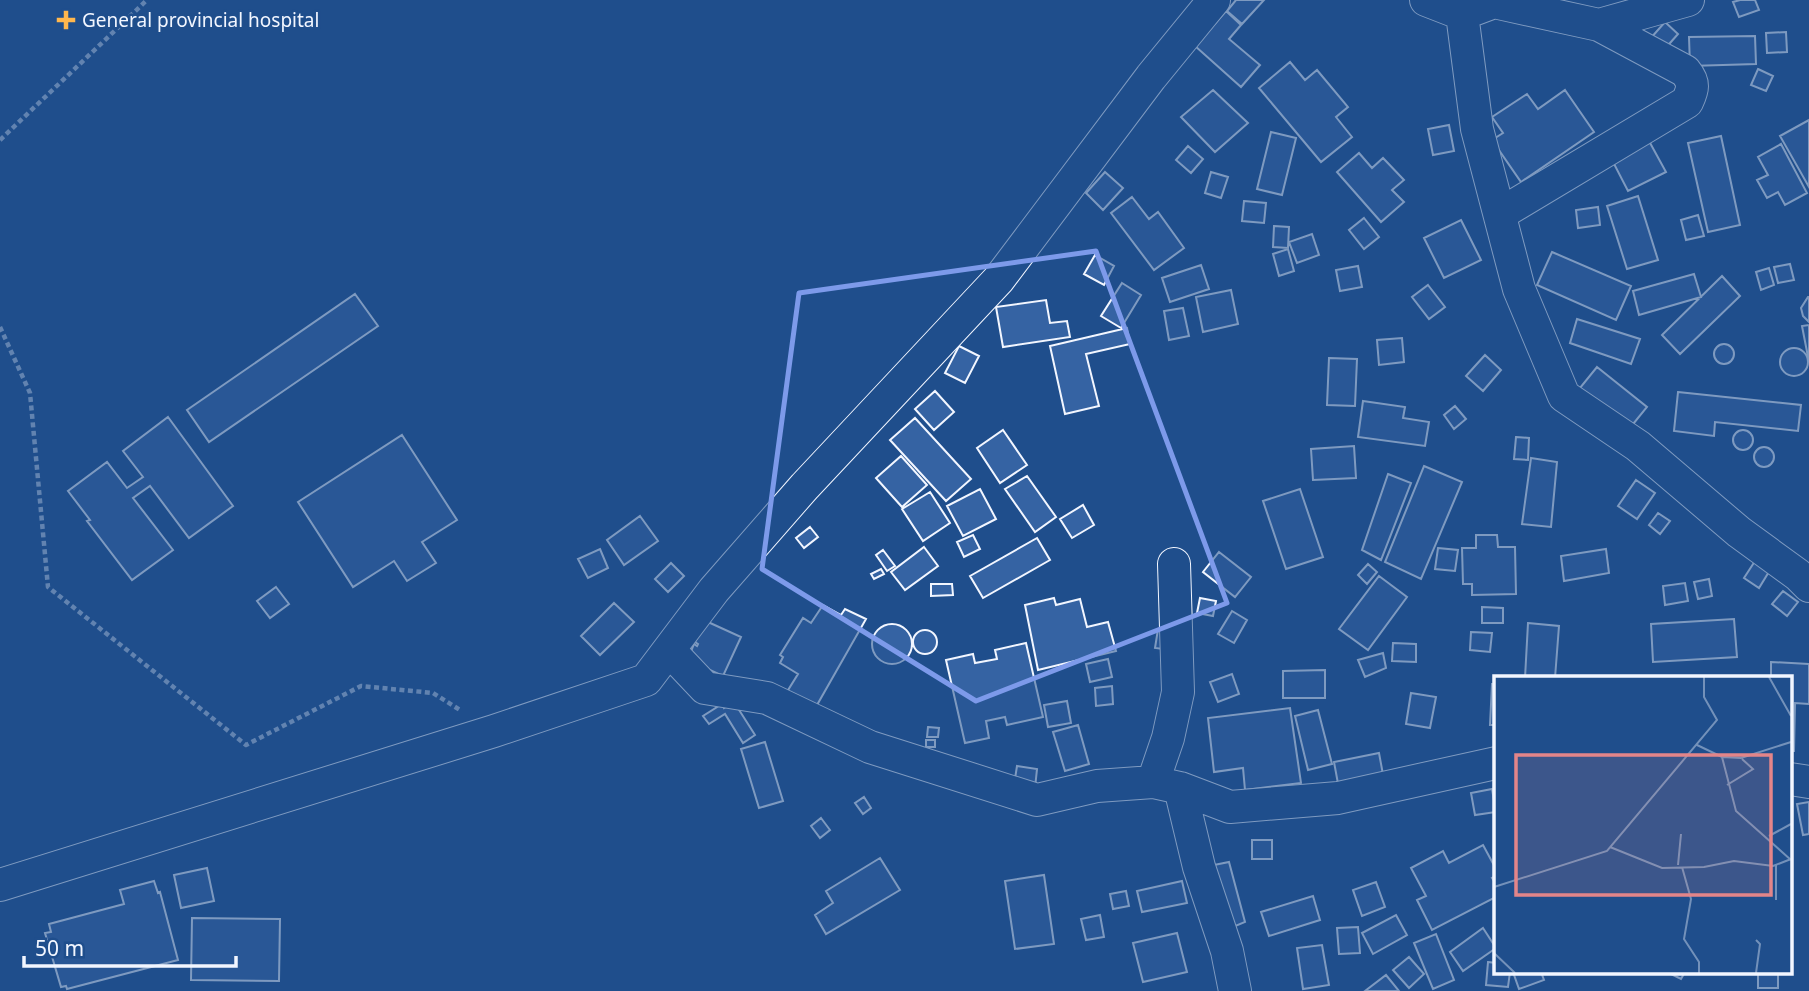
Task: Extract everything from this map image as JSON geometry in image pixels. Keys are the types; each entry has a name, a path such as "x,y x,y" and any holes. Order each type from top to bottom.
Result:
{"street":[{"path":"0,885 494,732 646,680 714,590 796,497 999,279 1152,77 1214,0"},
{"path":"1426,0 1462,14 1494,2 1599,24 1685,71 1692,80 1687,102 1500,214"},
{"path":"1599,24 1688,0"},
{"path":"1462,14 1477,129 1519,289 1564,396 1638,446 1739,532 1805,576"},
{"path":"1174,564 1178,692 1168,738 1167,785 1199,867 1227,951 1235,991"},
{"path":"670,651 705,688 767,698 870,747 1037,800 1097,786 1167,785 1230,807 1338,798 1494,763"}],"path":[{"path":"0,140 148,0"},
{"path":"0,327 30,393 48,587 246,746 361,686 433,693 494,732"}],"highlighted area":[{"path":"1096,251 1227,603 976,701 762,569 799,293"}],"building":[{"path":"1236,0 1264,0 1242,24 1227,11"},
{"path":"1755,0 1759,10 1739,17 1733,2"},
{"path":"1226,11 1241,25 1229,39 1260,65 1241,87 1195,46"},
{"path":"1665,22 1678,34 1663,51 1650,39"},
{"path":"1786,32 1787,52 1767,53 1766,33"},
{"path":"1755,36 1756,64 1690,66 1689,37"},
{"path":"1290,62 1305,80 1317,70 1348,107 1336,117 1352,137 1321,162 1259,88"},
{"path":"1758,69 1773,76 1766,91 1751,85"},
{"path":"1213,90 1248,123 1215,152 1181,117"},
{"path":"1565,90 1594,132 1521,182 1492,140 1503,133 1492,117 1527,94 1538,109"},
{"path":"1809,120 1809,187 1780,136"},
{"path":"1449,125 1454,151 1433,155 1428,129"},
{"path":"1271,132 1296,138 1282,195 1257,189"},
{"path":"1721,136 1740,225 1708,232 1688,143"},
{"path":"1649,141 1666,172 1628,191 1612,160"},
{"path":"1781,144 1807,193 1785,205 1778,192 1767,198 1757,180 1768,175 1758,157"},
{"path":"1188,146 1203,159 1191,173 1176,160"},
{"path":"1359,153 1372,168 1383,158 1404,180 1392,190 1404,202 1381,222 1337,172"},
{"path":"1105,172 1123,188 1103,210 1086,193"},
{"path":"1211,172 1228,177 1221,198 1205,193"},
{"path":"1638,196 1658,260 1627,269 1607,206"},
{"path":"1132,197 1149,219 1158,212 1184,248 1154,270 1111,213"},
{"path":"1244,201 1266,203 1264,223 1242,221"},
{"path":"1598,207 1600,225 1578,228 1576,210"},
{"path":"1698,215 1704,236 1686,240 1681,220"},
{"path":"1364,218 1379,237 1364,249 1349,230"},
{"path":"1461,220 1481,260 1444,278 1424,238"},
{"path":"1274,226 1289,227 1288,248 1273,247"},
{"path":"1312,234 1319,255 1297,263 1289,242"},
{"path":"1288,249 1294,271 1279,276 1273,254"},
{"path":"1552,252 1631,286 1616,320 1537,285"},
{"path":"1095,255 1114,266 1104,285 1084,274"},
{"path":"1790,264 1794,280 1778,283 1774,267"},
{"path":"1201,265 1209,289 1170,302 1162,278"},
{"path":"1358,266 1362,287 1340,291 1336,270"},
{"path":"1769,268 1774,285 1761,290 1756,272"},
{"path":"1694,274 1701,297 1639,315 1633,291"},
{"path":"1722,276 1740,296 1680,354 1662,335"},
{"path":"1122,283 1141,295 1121,328 1101,316"},
{"path":"1428,285 1445,307 1429,319 1412,297"},
{"path":"1231,290 1238,324 1203,332 1196,297"},
{"path":"355,294 378,326 209,442 187,410"},
{"path":"1808,297 1809,322 1803,316 1801,308"},
{"path":"1046,300 1050,323 1067,321 1070,337 1003,347 996,307"},
{"path":"1183,308 1189,336 1169,340 1164,311"},
{"path":"1577,319 1640,339 1631,364 1570,343"},
{"path":"1809,325 1809,362 1802,326"},
{"path":"1127,328 1130,344 1086,354 1099,406 1065,414 1050,346"},
{"path":"1402,338 1404,362 1379,365 1377,340"},
{"path":"1724,344 1731,347 1734,354 1731,361 1724,364 1717,361 1714,354 1717,347"},
{"path":"959,346 979,356 965,383 945,373"},
{"path":"1794,348 1804,352 1808,362 1804,372 1794,376 1784,372 1780,362 1784,352"},
{"path":"1485,355 1501,370 1483,391 1466,376"},
{"path":"1329,358 1357,359 1355,406 1327,405"},
{"path":"1597,367 1647,407 1625,434 1575,394"},
{"path":"935,391 954,412 934,430 915,409"},
{"path":"1678,392 1801,405 1798,431 1715,422 1714,436 1674,431"},
{"path":"1363,401 1405,407 1403,418 1429,422 1425,446 1358,437"},
{"path":"1455,406 1466,419 1454,429 1444,415"},
{"path":"168,417 233,506 189,538 150,486 133,498 173,550 132,580 68,491 107,462 127,488 143,477 123,451"},
{"path":"915,418 971,479 946,501 890,440"},
{"path":"1003,430 1027,465 1000,483 977,448"},
{"path":"1743,430 1750,433 1753,440 1750,447 1743,450 1736,447 1733,440 1736,433"},
{"path":"402,435 457,520 422,542 436,563 407,581 394,561 353,587 298,502"},
{"path":"1516,437 1529,438 1528,460 1514,459"},
{"path":"1354,446 1356,478 1313,480 1311,449"},
{"path":"1764,447 1771,450 1774,457 1771,464 1764,467 1757,464 1754,457 1757,450"},
{"path":"901,456 927,485 902,507 876,478"},
{"path":"1531,458 1557,462 1551,527 1522,524"},
{"path":"1424,466 1462,482 1421,579 1385,562"},
{"path":"1388,474 1411,483 1381,560 1362,550"},
{"path":"1027,476 1056,517 1035,532 1005,489"},
{"path":"1636,480 1655,493 1637,519 1618,506"},
{"path":"980,489 996,519 963,536 947,506"},
{"path":"1300,489 1323,557 1286,569 1263,501"},
{"path":"930,492 950,523 923,541 902,509"},
{"path":"1083,505 1094,525 1072,538 1060,519"},
{"path":"1658,513 1670,521 1660,534 1649,525"},
{"path":"640,516 658,541 624,565 607,540"},
{"path":"810,527 818,537 804,548 796,538"},
{"path":"973,535 980,549 964,557 957,542"},
{"path":"1476,535 1497,535 1498,547 1515,547 1516,594 1472,595 1472,584 1463,584 1462,548 1476,548"},
{"path":"1037,538 1050,560 983,598 970,576"},
{"path":"924,547 938,566 905,590 891,572"},
{"path":"1438,548 1458,550 1455,571 1435,569"},
{"path":"600,549 608,568 588,578 578,559"},
{"path":"1606,549 1609,573 1564,581 1561,556"},
{"path":"883,550 895,566 887,571 876,555"},
{"path":"1219,552 1251,577 1235,597 1203,572"},
{"path":"1755,561 1770,570 1759,588 1744,578"},
{"path":"671,563 684,576 668,592 655,579"},
{"path":"1368,564 1377,572 1367,584 1358,575"},
{"path":"881,569 884,574 874,579 871,574"},
{"path":"1379,576 1407,597 1368,650 1339,629"},
{"path":"1709,579 1712,596 1698,599 1694,582"},
{"path":"1685,583 1688,601 1665,605 1663,586"},
{"path":"931,584 952,584 953,595 931,596"},
{"path":"276,587 289,604 270,618 257,601"},
{"path":"1783,591 1798,602 1787,616 1772,604"},
{"path":"1054,598 1056,605 1080,599 1087,627 1108,622 1116,651 1038,670 1025,605"},
{"path":"1200,598 1216,601 1213,616 1197,613"},
{"path":"614,603 634,622 600,655 581,636"},
{"path":"823,605 841,615 845,609 866,619 813,712 785,695 798,674 780,663 783,657 780,655 803,618 811,623"},
{"path":"1482,607 1503,608 1503,623 1482,623"},
{"path":"1232,611 1247,620 1234,643 1218,634"},
{"path":"1734,619 1737,657 1653,662 1651,624"},
{"path":"708,622 741,637 723,676 690,661 694,644 697,646 695,642 703,625"},
{"path":"1528,623 1559,626 1555,676 1525,676"},
{"path":"892,624 906,630 912,644 906,658 892,664 878,658 872,644 878,630"},
{"path":"1158,629 1174,631 1171,650 1155,648"},
{"path":"925,630 933,634 937,642 933,650 925,654 917,650 913,642 917,634"},
{"path":"1471,632 1492,633 1490,652 1470,650"},
{"path":"1026,643 1043,717 1007,725 1005,717 986,721 989,738 965,743 946,660 973,654 975,663 997,659 995,650"},
{"path":"1393,643 1416,644 1416,662 1392,661"},
{"path":"1383,653 1386,668 1365,677 1358,660"},
{"path":"1108,659 1112,677 1090,682 1086,664"},
{"path":"1771,662 1809,664 1809,704 1795,703 1794,751 1792,676 1771,676"},
{"path":"1325,670 1325,698 1283,698 1283,671"},
{"path":"1232,674 1239,694 1218,702 1210,682"},
{"path":"1492,684 1494,684 1494,725 1490,725"},
{"path":"1112,686 1113,704 1096,706 1095,688"},
{"path":"1411,693 1436,697 1430,728 1406,724"},
{"path":"1067,701 1071,723 1048,727 1044,705"},
{"path":"734,702 755,735 743,743 725,714 709,724 703,716 722,704 724,708"},
{"path":"1290,708 1301,783 1245,790 1243,768 1214,772 1208,718"},
{"path":"1318,710 1332,764 1308,770 1295,716"},
{"path":"1078,725 1089,764 1065,771 1053,732"},
{"path":"928,727 939,728 938,737 927,737"},
{"path":"926,740 935,740 935,747 926,747"},
{"path":"765,742 783,801 759,808 741,749"},
{"path":"1379,753 1384,780 1339,789 1334,762"},
{"path":"1017,766 1037,769 1035,788 1014,785"},
{"path":"1492,789 1494,812 1475,815 1471,793"},
{"path":"864,797 871,808 863,814 855,803"},
{"path":"1809,802 1809,834 1803,835 1797,804"},
{"path":"821,818 830,830 820,838 811,826"},
{"path":"1252,840 1272,840 1272,859 1252,859"},
{"path":"1483,845 1494,865 1494,898 1432,930 1417,900 1426,896 1411,868 1443,851 1449,863"},
{"path":"880,858 900,890 826,934 815,915 833,903 826,891"},
{"path":"1229,862 1245,922 1226,930 1209,866"},
{"path":"207,868 214,901 181,908 174,875"},
{"path":"1044,875 1054,944 1015,949 1005,881"},
{"path":"154,881 158,893 160,892 178,960 67,989 66,986 61,987 45,933 51,932 49,924 124,904 120,890"},
{"path":"1182,881 1187,903 1142,912 1137,891"},
{"path":"1376,882 1385,907 1362,916 1353,890"},
{"path":"1126,891 1129,906 1113,909 1110,894"},
{"path":"1313,896 1320,920 1269,936 1261,912"},
{"path":"1100,915 1104,937 1086,940 1081,919"},
{"path":"1396,915 1407,935 1373,954 1362,933"},
{"path":"192,918 280,919 279,981 191,980"},
{"path":"1358,927 1360,953 1339,954 1337,928"},
{"path":"1483,928 1494,945 1494,949 1463,971 1450,952"},
{"path":"1177,933 1187,972 1143,982 1133,943"},
{"path":"1436,934 1454,980 1433,989 1414,943"},
{"path":"1322,945 1329,985 1303,989 1297,948"},
{"path":"1409,957 1424,974 1409,988 1393,970"},
{"path":"1488,962 1494,963 1494,974 1510,974 1508,987 1486,985"},
{"path":"1514,974 1542,974 1544,980 1519,989"},
{"path":"1671,974 1684,974 1681,979"},
{"path":"1758,974 1778,974 1778,988 1758,988"},
{"path":"1386,975 1399,991 1365,991"}],"place":[{"name":"General provincial hospital","path":"66,20"}]}
